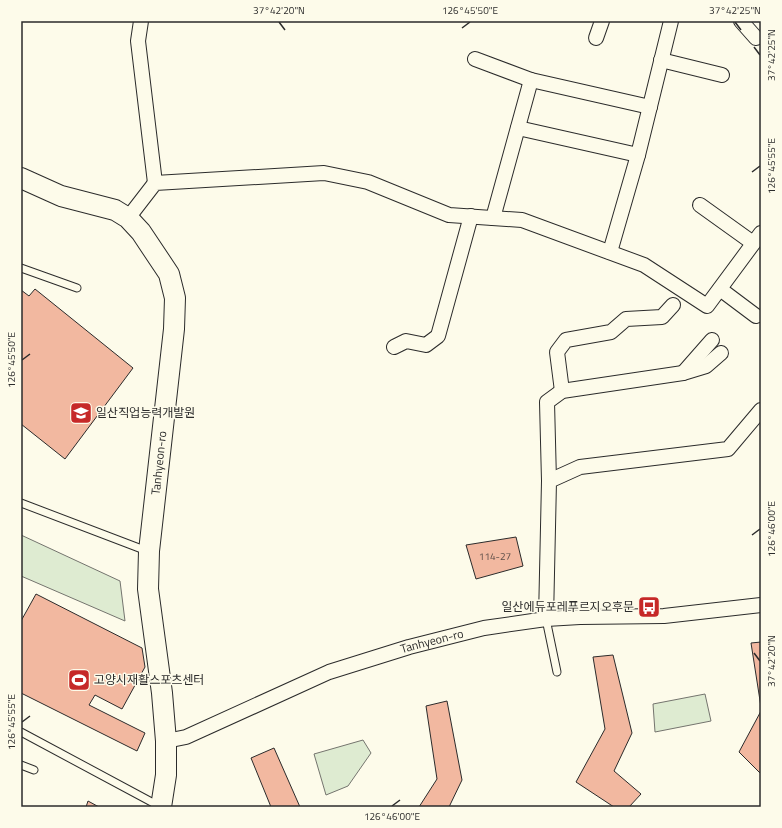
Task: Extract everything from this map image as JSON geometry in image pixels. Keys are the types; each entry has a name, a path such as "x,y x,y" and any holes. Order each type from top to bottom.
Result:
{"main road":[{"name":"Tanhyeon-ro","path":"21,178 61,196 115,210 128,218 141,232 169,274 175,298 174,329 149,551 148,589 162,693 166,741 166,775 161,807"}],"street":[{"path":"128,218 155,183 138,42 141,21"},
{"path":"596,38 602,21"},
{"path":"610,252 638,155 671,21"},
{"path":"741,21 756,38"},
{"path":"474,59 531,80 650,107"},
{"path":"661,60 722,75"},
{"path":"493,218 531,80"},
{"path":"518,128 638,155"},
{"path":"155,183 324,173 368,182 450,215 522,220 644,264 707,306 757,238 700,204"},
{"path":"394,347 406,341 426,345 438,336 471,216"},
{"path":"720,290 756,316"},
{"path":"562,391 557,352 566,340 611,332 626,319 662,317 673,305"},
{"path":"683,373 712,340"},
{"path":"546,619 549,480 547,402 562,391 683,373 706,366 721,353"},
{"path":"549,480 580,467 728,449 761,410"},
{"name":"Tanhyeon-ro","path":"166,741 186,737 329,672 409,647 484,628 546,619 664,616 761,605"}],"lane":[{"path":"21,268 77,288"},
{"path":"21,503 149,551"},
{"path":"546,619 557,672"},
{"path":"21,732 161,807"},
{"path":"21,765 34,770"}],"green space":[{"path":"21,535 120,581 125,621 21,576"},
{"path":"705,694 711,721 655,732 653,704"},
{"path":"363,740 371,753 348,786 326,795 314,754"}],"building":[{"path":"35,289 133,368 65,459 21,424 21,290 29,296"},
{"path":"516,537 523,566 476,579 466,545"},
{"name":"고양시재활스포츠센터","path":"36,594 142,648 145,667 122,709 95,695 89,705 145,733 137,751 21,693 21,621"},
{"path":"761,642 761,707 751,643"},
{"path":"613,655 632,733 614,771 641,794 629,807 614,807 576,782 605,729 593,657"},
{"path":"447,701 462,780 449,807 419,807 437,779 426,706"},
{"path":"761,711 761,774 739,752"},
{"path":"274,748 300,807 271,807 251,758"},
{"path":"88,801 99,807 86,807"}],"place":[{"name":"일산직업능력개발원","path":"81,413"},
{"name":"일산에듀포레푸르지오후문","path":"649,607"},
{"name":"고양시재활스포츠센터","path":"79,680"}]}
